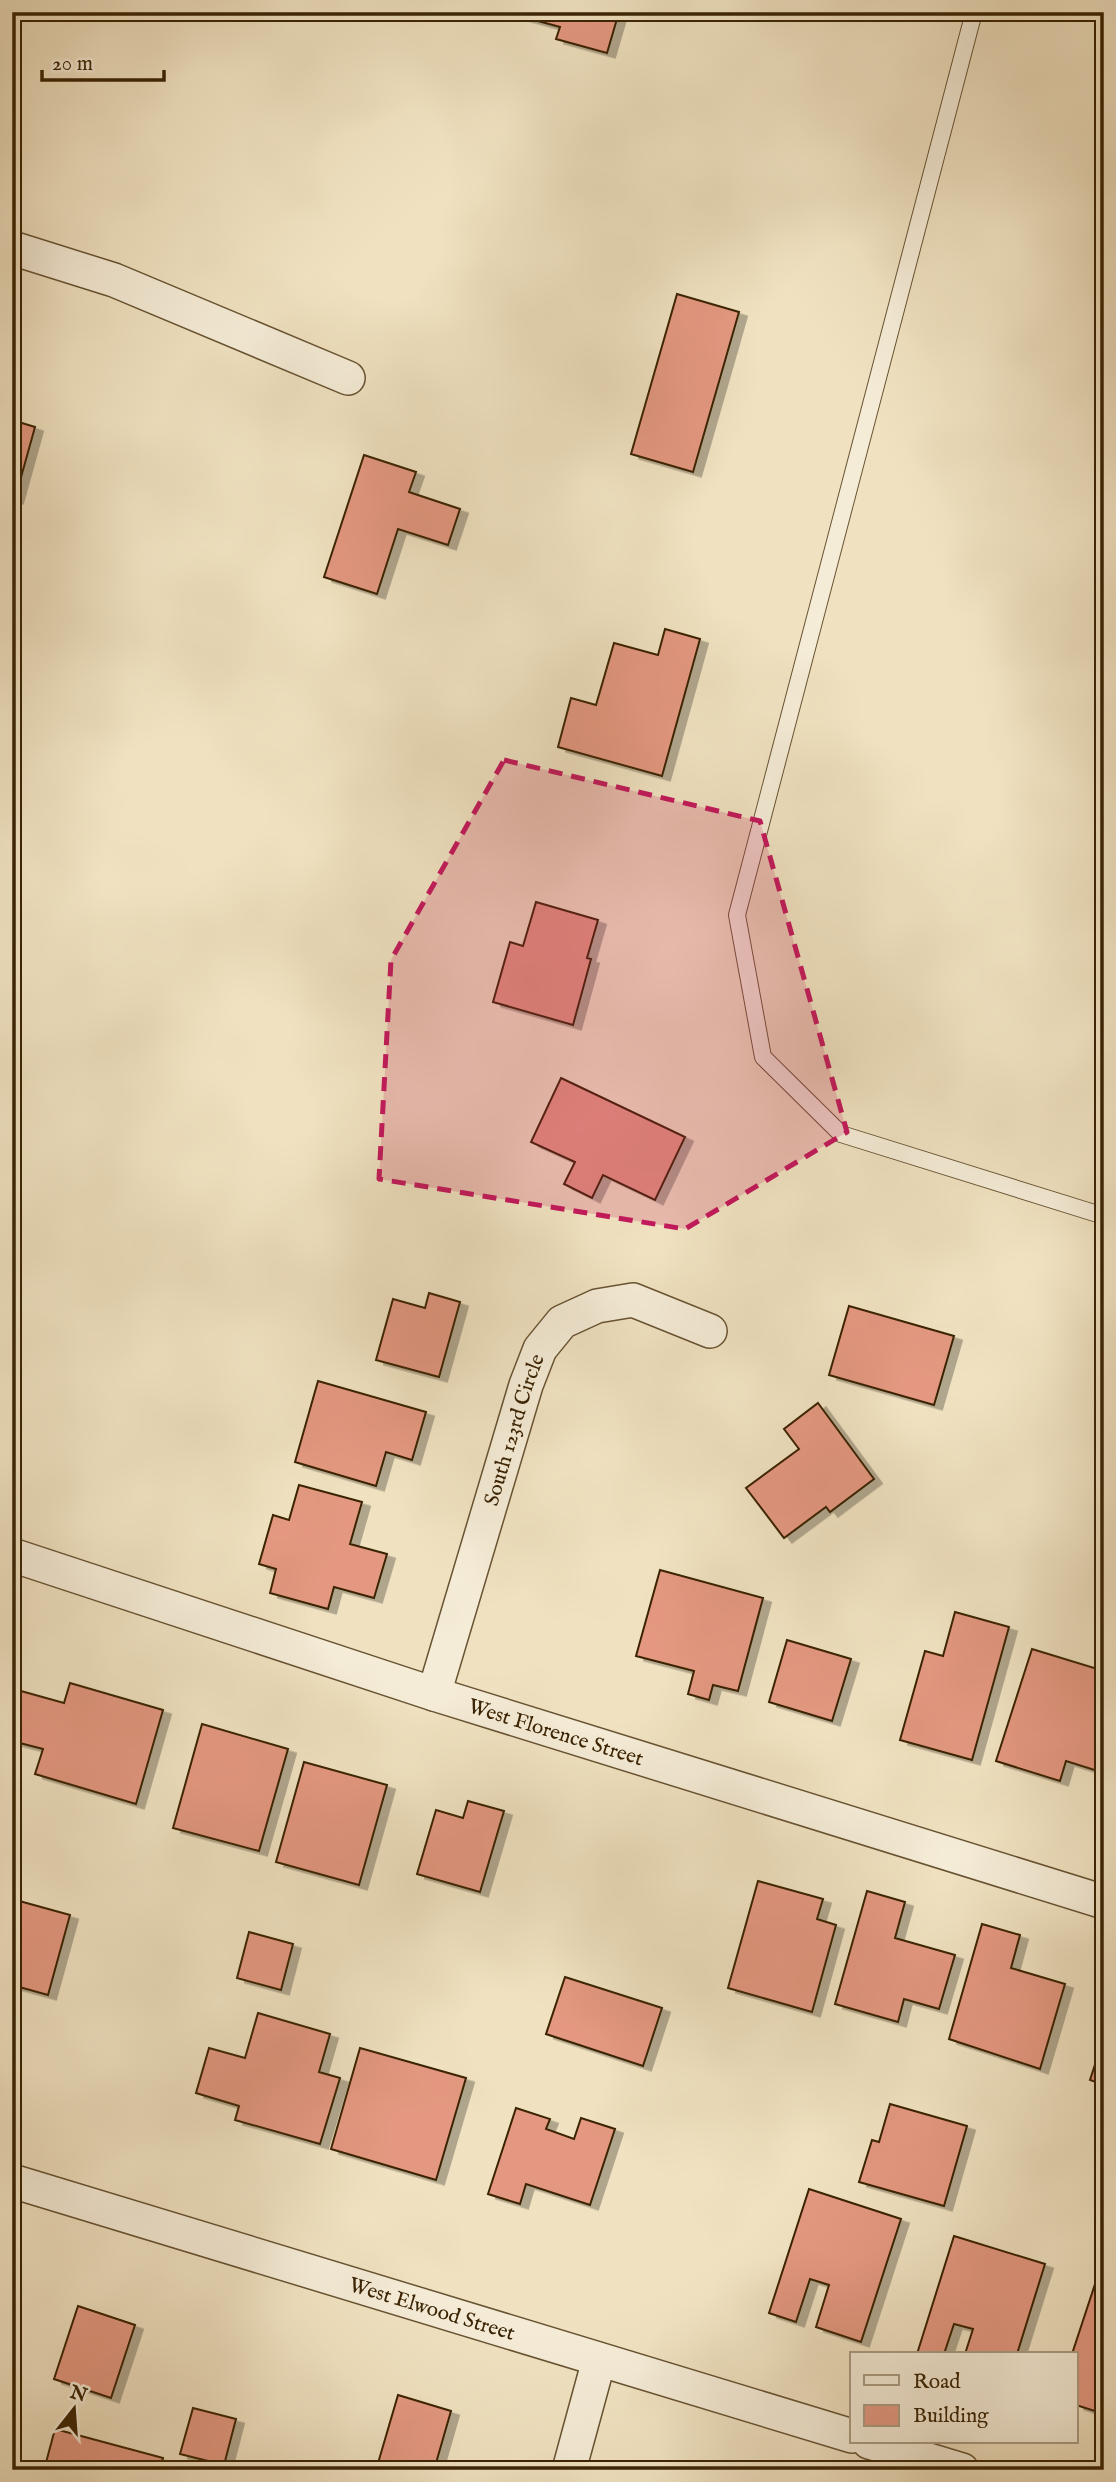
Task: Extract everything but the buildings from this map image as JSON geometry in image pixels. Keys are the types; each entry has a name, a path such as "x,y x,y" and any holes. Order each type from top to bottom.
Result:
{"street":[{"path":"12,248 114,281 348,378"},
{"name":"South 123rd Circle","path":"434,1694 526,1385 540,1349 562,1322 597,1306 633,1300 710,1331"},
{"name":"West Florence Street","path":"12,1555 434,1694 1104,1902"},
{"name":"West Elwood Street","path":"12,2181 850,2436"},
{"path":"569,2470 599,2360"},
{"path":"876,2444 962,2470"}],"lane":[{"path":"974,12 737,915 763,1057 841,1134 1104,1216"}],"highlighted area":[{"path":"504,760 760,821 847,1132 685,1229 379,1179 391,960"}]}
